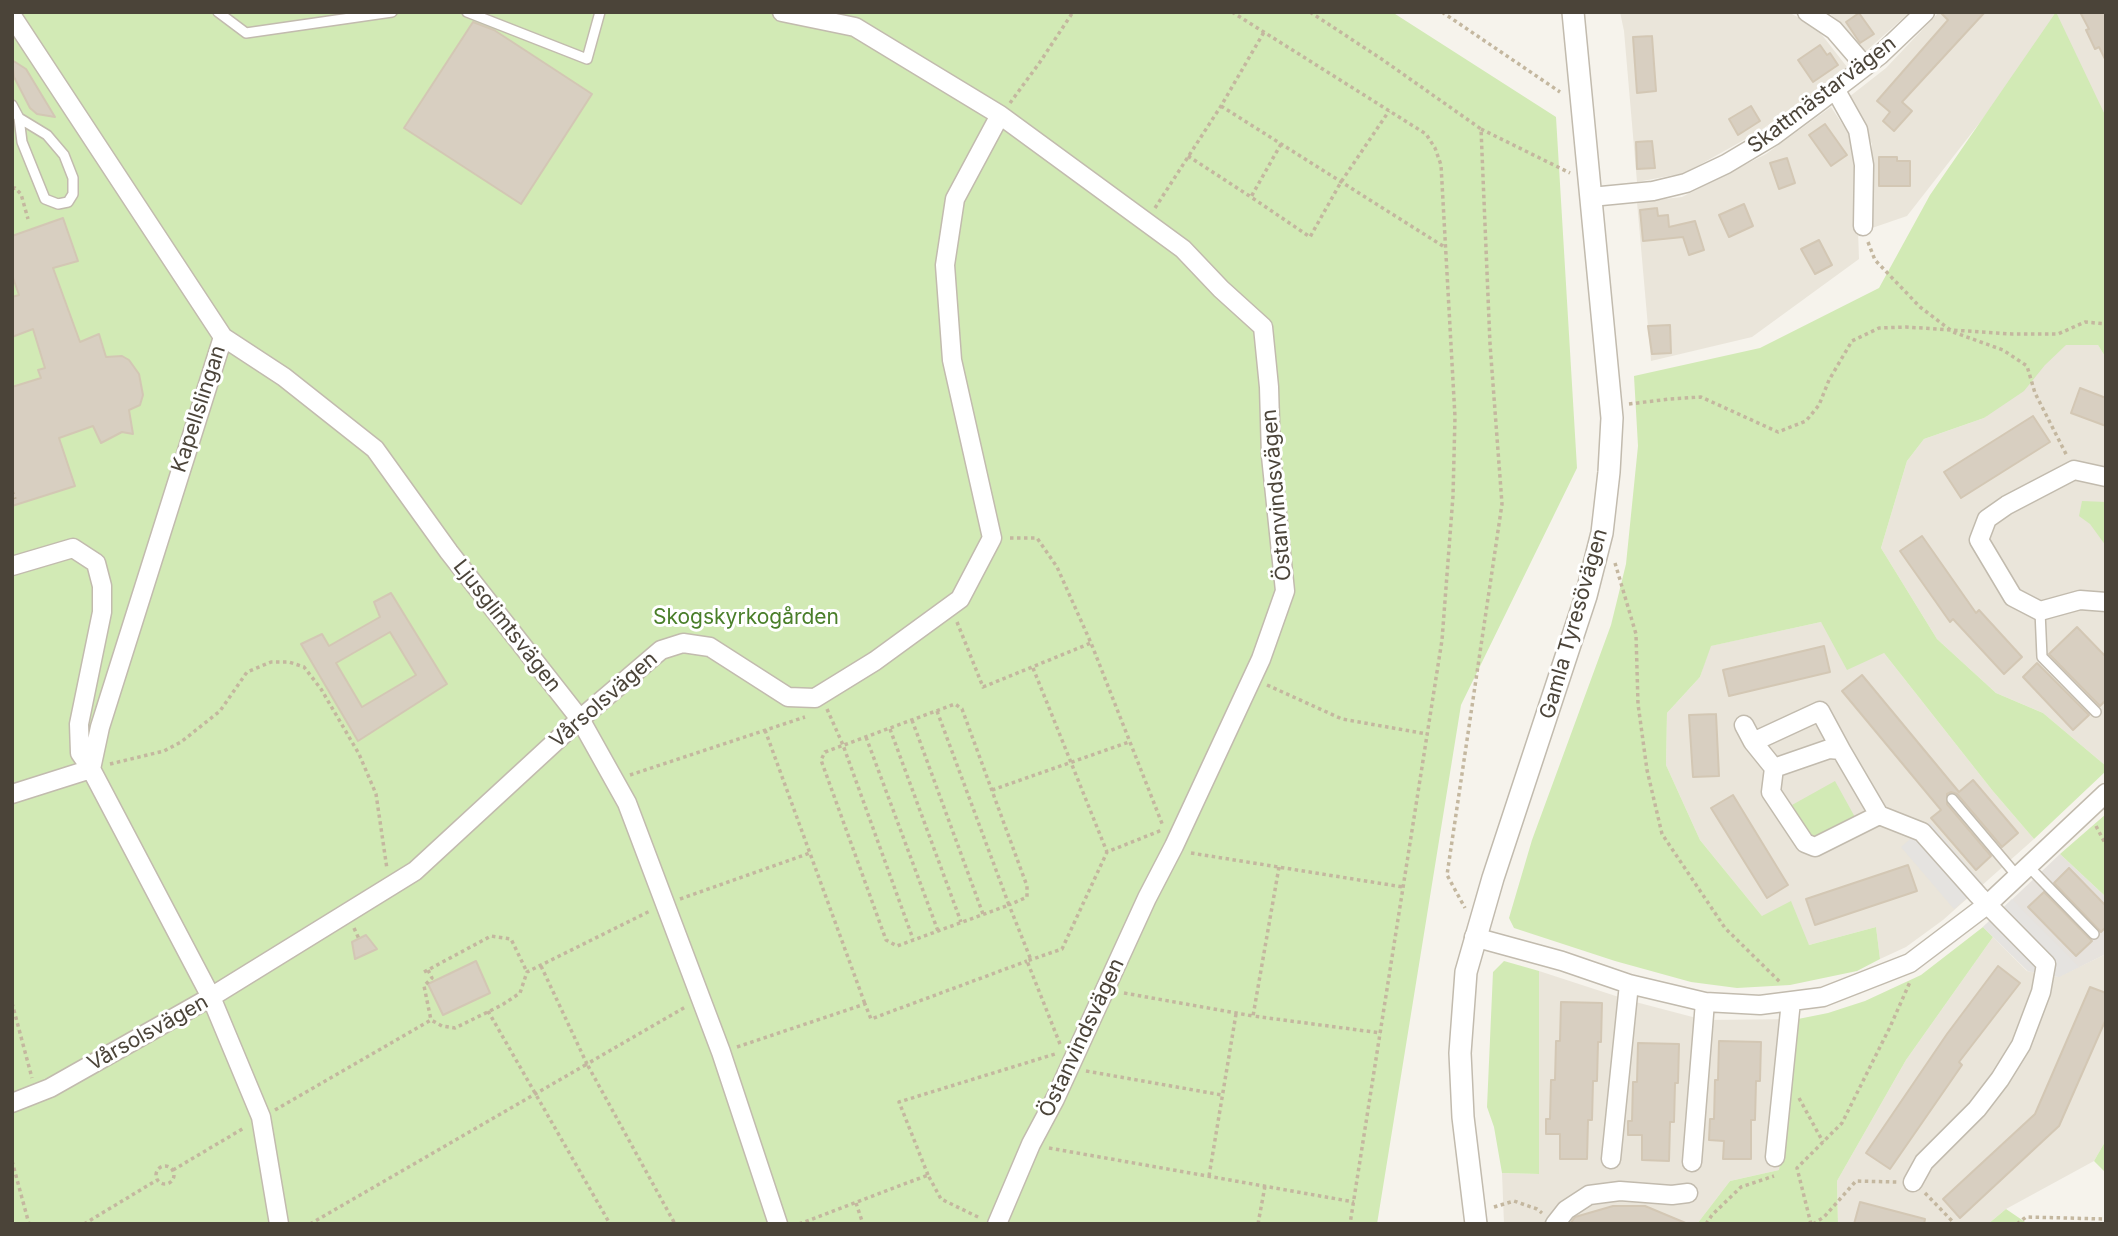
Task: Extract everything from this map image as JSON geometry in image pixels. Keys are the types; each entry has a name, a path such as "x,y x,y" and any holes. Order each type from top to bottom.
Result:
{"street":[{"name":"Östanvindsvägen","path":"782,12 855,27 1000,115 1183,249 1221,289 1263,327 1269,387 1271,456 1285,591 1252,679 1147,898 1070,1068 989,1221"},
{"name":"Gamla Tyresövägen","path":"1476,1224 1463,1117 1460,1053 1465,982 1474,937 1586,596 1602,533 1609,472 1612,418 1573,12"},
{"path":"1807,12 1834,30 1865,66"},
{"name":"Skattmästarvägen","path":"1591,197 1653,191 1686,183 1726,164 1773,136 1835,89 1925,12"},
{"name":"Kapellslingan","path":"12,16 223,337 100,727 91,769"},
{"path":"1835,89 1858,130 1864,165 1863,226"},
{"path":"992,538 952,360 945,265 955,199 1000,115"},
{"name":"Ljusglimtsvägen","path":"223,337 284,377 375,449 449,552 580,719 627,803 721,1052 778,1224"},
{"path":"2106,477 2074,470 2007,505 1987,519 1979,540 2013,597 2040,611 2080,600 2106,602"},
{"name":"Vårsolsvägen","path":"12,1103 50,1088 211,998 415,872 580,719 661,650 683,643 710,647 788,697 815,698 875,661 960,599 992,538"},
{"path":"12,566 73,548 96,563 102,586 102,612 79,724 80,753 91,769 211,998 261,1117 279,1224"},
{"path":"1753,742 1821,711 1879,816 1922,832 2046,964 2041,992 2021,1045 1977,1109 1924,1162 1913,1182"},
{"path":"1744,725 1753,742 1774,768 1771,792 1805,843 1815,847 1879,816"},
{"path":"1774,768 1829,749 1841,750"},
{"path":"12,794 91,769"},
{"path":"1474,937 1562,961 1629,984 1705,1002 1760,1005 1789,995 1823,997 1910,963 1987,904 2106,793"},
{"path":"1611,1159 1629,984"},
{"path":"1779,1168 1789,995"},
{"path":"1692,1162 1705,1002"},
{"path":"1550,1220 1589,1195 1620,1191 1672,1195 1688,1193"}],"lane":[{"path":"218,12 246,33 393,12"},
{"path":"467,12 587,59 600,12"},
{"path":"12,104 19,118 22,142 45,199 58,204 68,202 73,194 73,178 64,155 47,135 19,118"},
{"path":"2040,611 2042,657 2096,712"},
{"path":"1952,799 2023,872 2094,934"}],"path":[{"path":"1000,115 1041,62 1073,12"},
{"path":"1232,12 1426,134 1441,165 1454,368 1453,496 1442,640 1350,1224"},
{"path":"1310,12 1481,129 1573,174 1572,162"},
{"path":"1443,12 1568,97"},
{"path":"1146,221 1221,106 1264,32"},
{"path":"1221,106 1446,248"},
{"path":"1188,156 1310,237 1341,182 1389,111"},
{"path":"1470,896 1465,909 1447,875 1502,504 1490,345 1481,129"},
{"path":"1251,197 1281,144"},
{"path":"12,189 15,188 21,194 29,219"},
{"path":"1863,226 1875,260 1920,307 1952,331 2003,350 2027,366 2035,393 2074,470"},
{"path":"1627,405 1701,397 1777,432 1806,421 1819,405 1829,380 1852,341 1879,328 2058,334 2085,322 2106,324"},
{"path":"12,491 15,499"},
{"path":"992,538 1037,538 1057,567 1091,643 1157,815 1173,848 1403,887"},
{"path":"1612,552 1636,634 1638,704 1647,770 1662,834 1725,928 1789,995"},
{"path":"951,605 983,687 1091,643"},
{"path":"91,769 164,751 181,742 220,711 247,672 271,662 289,662 304,667 359,754 376,794 389,888"},
{"path":"1033,668 1107,852"},
{"path":"1252,679 1342,719 1427,734"},
{"path":"955,704 962,709 1027,886 1027,897 897,946 886,940 821,760 825,752 937,711 955,704"},
{"path":"614,781 828,709 914,939"},
{"path":"937,711 1063,1052 899,1102 940,1199 989,1221"},
{"path":"912,720 984,914"},
{"path":"890,729 961,922"},
{"path":"765,730 871,1019 1062,949 1107,852 1164,829"},
{"path":"866,737 938,931"},
{"path":"992,790 1129,742"},
{"path":"2092,818 2106,845"},
{"path":"527,972 511,939 491,936 426,971 432,978 424,986 431,1020 442,1026 455,1028 520,993 527,972 540,965 665,904 810,853"},
{"path":"1253,1016 1279,867"},
{"path":"540,965 587,1064 675,1224"},
{"path":"1706,1224 1741,1187 1779,1168 1797,1168 1842,1123 1915,971"},
{"path":"1105,989 1236,1014 1381,1033"},
{"path":"310,1224 701,998"},
{"path":"12,1003 36,1094"},
{"path":"721,1052 865,1004"},
{"path":"488,1011 610,1224"},
{"path":"1209,1176 1236,1014"},
{"path":"173,1170 431,1020"},
{"path":"1784,1066 1823,1142"},
{"path":"1070,1068 1222,1095"},
{"path":"1031,1144 1354,1202"},
{"path":"12,1161 29,1224"},
{"path":"168,1166 173,1170 173,1179 169,1184 162,1184 157,1180 156,1172 160,1167 168,1166"},
{"path":"1797,1168 1812,1224 1824,1217 1856,1181 1913,1182 1955,1224"},
{"path":"799,1224 928,1175"},
{"path":"84,1224 157,1180"},
{"path":"1258,1224 1265,1186"},
{"path":"1492,1208 1514,1201 1537,1209 1550,1220"},
{"path":"855,1203 863,1224"},
{"path":"2017,1224 2026,1217 2106,1219"}],"shaded area":[{"path":"1620,12 1788,12 1815,26 1847,67 1760,131 1685,173 1637,182"},
{"path":"1828,12 1910,12 1865,52 1843,25"},
{"path":"1939,12 2106,12 2106,128 2055,26 1907,216 1872,228 1872,144 1849,97 1886,68"},
{"path":"1831,107 1855,143 1859,259 1752,337 1651,361 1637,202 1682,197 1766,154"},
{"path":"2066,344 2098,345 2106,358 2106,766 2043,713 1996,693 1937,639 1881,548 1907,461 1924,439 1984,418"},
{"path":"1821,622 1884,653 2034,839 1943,920 1906,947 1880,959 1876,927 1809,945 1762,916 1700,840 1666,765 1667,713 1700,677 1710,646"},
{"path":"1930,822 1983,884 1954,909 1901,847"},
{"path":"2060,854 2106,897 2106,954 2059,977 2028,971 1983,927"},
{"path":"2012,899 2079,967 2059,977 2028,971 1983,927"},
{"path":"1993,937 2027,971 2058,977 2106,954 2106,1140 2094,1161 2006,1209 1988,1224 1838,1224 1837,1181 1906,1060"},
{"path":"1539,971 1628,1000 1704,1020 1798,1019 1779,1170 1730,1181 1697,1224 1504,1224 1502,1173 1539,1174"}],"green space":[{"name":"Skogskyrkogården","path":"12,12 1392,12 1556,117 1577,468 1461,705 1377,1224 12,1224"},
{"path":"2056,12 2106,117 2106,358 2098,345 2066,345 2024,391 1984,418 1924,439 1907,461 1881,548 1937,639 1996,693 2043,713 2106,766 2106,771 2034,839 1884,653 1847,670 1821,622 1711,646 1700,677 1667,713 1666,765 1700,840 1762,916 1791,901 1809,945 1876,927 1880,959 1857,971 1790,985 1737,988 1691,982 1514,928 1509,918 1532,840 1611,625 1626,564 1638,446 1634,376 1760,348 1879,288 1930,195"},
{"path":"2082,501 2106,502 2106,546 2090,524 2079,516"},
{"path":"1835,781 1856,819 1814,843 1792,805"},
{"path":"2106,814 2106,897 2060,854"},
{"path":"1983,927 1993,937 1906,1060 1837,1181 1838,1224 1697,1224 1730,1181 1779,1170 1798,1019 1865,1001 1921,975"},
{"path":"1504,961 1539,971 1539,1174 1502,1173 1494,1127 1487,1107 1493,972"},
{"path":"2106,1140 2106,1173 2094,1161"},
{"path":"2006,1209 2028,1224 1988,1224"}],"building":[{"path":"1940,12 1985,12 1902,102 1912,111 1894,131 1883,121 1890,112 1877,101 1948,20"},
{"path":"2080,12 2106,12 2106,61 2099,47 2095,49"},
{"path":"1859,13 1874,34 1860,43 1846,22"},
{"path":"473,22 494,30 592,94 521,204 404,128"},
{"path":"1652,36 1656,91 1637,93 1633,37"},
{"path":"1820,45 1838,65 1813,82 1798,60"},
{"path":"12,60 26,69 55,117 37,114 30,108 14,77"},
{"path":"1751,106 1760,121 1738,135 1729,119"},
{"path":"1825,124 1847,155 1831,166 1809,135"},
{"path":"1652,141 1655,168 1637,169 1636,142"},
{"path":"1879,157 1897,157 1897,161 1910,161 1910,186 1879,186"},
{"path":"1787,158 1795,183 1779,189 1770,163"},
{"path":"1744,204 1753,226 1729,237 1719,215"},
{"path":"1657,208 1658,216 1668,215 1669,227 1695,221 1704,250 1689,255 1683,237 1643,241 1640,210"},
{"path":"63,218 78,261 53,268 80,342 99,334 106,357 122,356 129,360 139,374 143,395 140,405 129,410 133,434 122,432 101,443 93,426 59,438 75,486 12,506 12,387 41,378 38,370 45,368 33,329 12,337 12,297 19,295 12,275 12,236"},
{"path":"1819,240 1832,265 1815,274 1801,249"},
{"path":"1670,325 1671,353 1652,354 1648,326"},
{"path":"2080,388 2106,398 2106,426 2071,413"},
{"path":"2033,416 2050,442 1961,498 1944,472"},
{"path":"1922,536 1976,613 1979,610 2022,657 2004,674 1953,619 1950,622 1900,551"},
{"path":"391,593 447,684 358,741 301,644 322,634 329,646 380,617 374,602","holes":["390,632 416,675 362,707 336,663"]},
{"path":"2077,627 2106,657 2106,700 2100,706 2049,654"},
{"path":"1824,646 1830,672 1729,696 1723,670"},
{"path":"2037,663 2089,715 2073,730 2023,677"},
{"path":"1862,675 1959,792 1973,780 2018,833 2002,847 1957,794 1947,794 1947,804 1991,856 1976,870 1931,818 1941,810 1842,691"},
{"path":"1716,714 1719,776 1693,777 1689,715"},
{"path":"1733,795 1788,885 1767,898 1711,808"},
{"path":"1908,865 1917,891 1815,925 1806,899"},
{"path":"2069,868 2106,906 2106,927 2101,932 2054,883"},
{"path":"2044,892 2092,941 2076,956 2028,907"},
{"path":"366,935 377,949 355,959 352,942"},
{"path":"476,961 490,993 443,1015 428,984"},
{"path":"1998,966 2020,983 1959,1062 1962,1065 1890,1169 1866,1153 1947,1034"},
{"path":"2090,987 2106,993 2106,1019 2059,1126 1960,1218 1943,1199 2035,1114"},
{"path":"1561,1002 1602,1003 1597,1081 1593,1081 1592,1120 1588,1120 1587,1159 1560,1159 1560,1134 1546,1134 1546,1119 1550,1119 1551,1080 1555,1080 1556,1041 1560,1041"},
{"path":"1719,1041 1761,1042 1755,1120 1751,1120 1751,1159 1723,1159 1724,1141 1709,1140 1710,1119 1714,1119 1715,1080 1718,1080"},
{"path":"1638,1043 1679,1044 1674,1122 1670,1122 1669,1161 1642,1160 1642,1135 1628,1135 1628,1121 1632,1121 1633,1082 1637,1082"},
{"path":"1860,1202 1925,1219 1924,1224 1854,1224"},
{"path":"1613,1206 1645,1206 1688,1224 1570,1224 1575,1217"}]}
